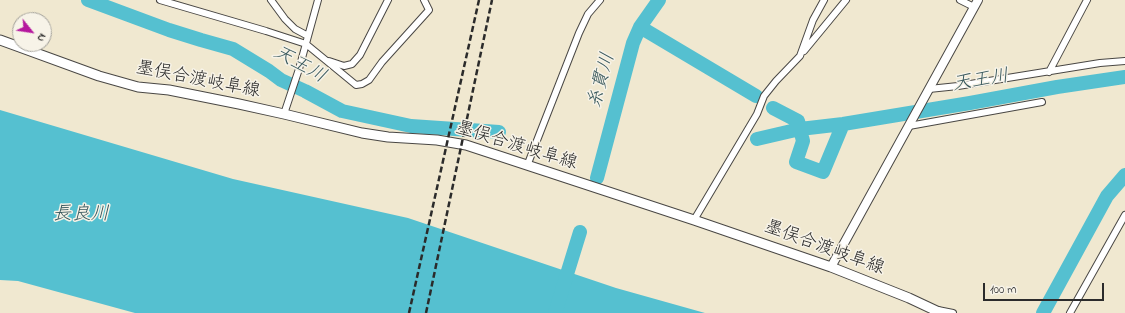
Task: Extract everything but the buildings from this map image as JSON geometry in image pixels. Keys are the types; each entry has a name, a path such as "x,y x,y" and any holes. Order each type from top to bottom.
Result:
{"main road":[{"name":"墨俣合渡岐阜線","path":"0,40 99,76 138,88 169,90 285,112 362,133 388,138 438,140 466,145 831,267 909,298 937,311"}],"street":[{"path":"160,0 306,44 356,85 362,84 369,80 382,62 430,10 424,0"},
{"path":"271,0 285,19 295,29 308,36"},
{"path":"285,112 299,69 318,0"},
{"path":"324,59 344,66 352,64 360,55 388,0"},
{"path":"527,166 579,33 588,14 600,0"},
{"path":"800,56 813,20 824,0"},
{"path":"694,220 756,114 764,96 776,80 800,56 846,0"},
{"path":"831,267 976,4 960,0"},
{"path":"1049,72 1087,0"},
{"path":"928,92 1100,63 1125,61"},
{"path":"911,122 1042,102"},
{"path":"1070,313 1125,215"},
{"path":"937,311 953,313"}],"water":[{"name":"長良川","path":"0,110 233,179 408,218 616,288 705,313 135,313 18,281 0,280"}],"waterway":[{"name":"天王川","path":"88,0 169,30 233,49 281,80 342,111 411,126 499,132"},
{"name":"糸貫川","path":"597,178 633,43 640,27 659,0"},
{"path":"640,27 756,96"},
{"name":"天王川","path":"757,139 800,129 843,124 1057,87 1125,77"},
{"name":"天王川","path":"773,108 798,121 803,141 796,162 823,172 843,124"},
{"name":"天王川","path":"1043,313 1107,196 1125,175"},
{"name":"糸貫川","path":"555,313 580,232"}],"railway":[{"path":"409,313 479,0"},
{"path":"426,313 492,0"}]}
